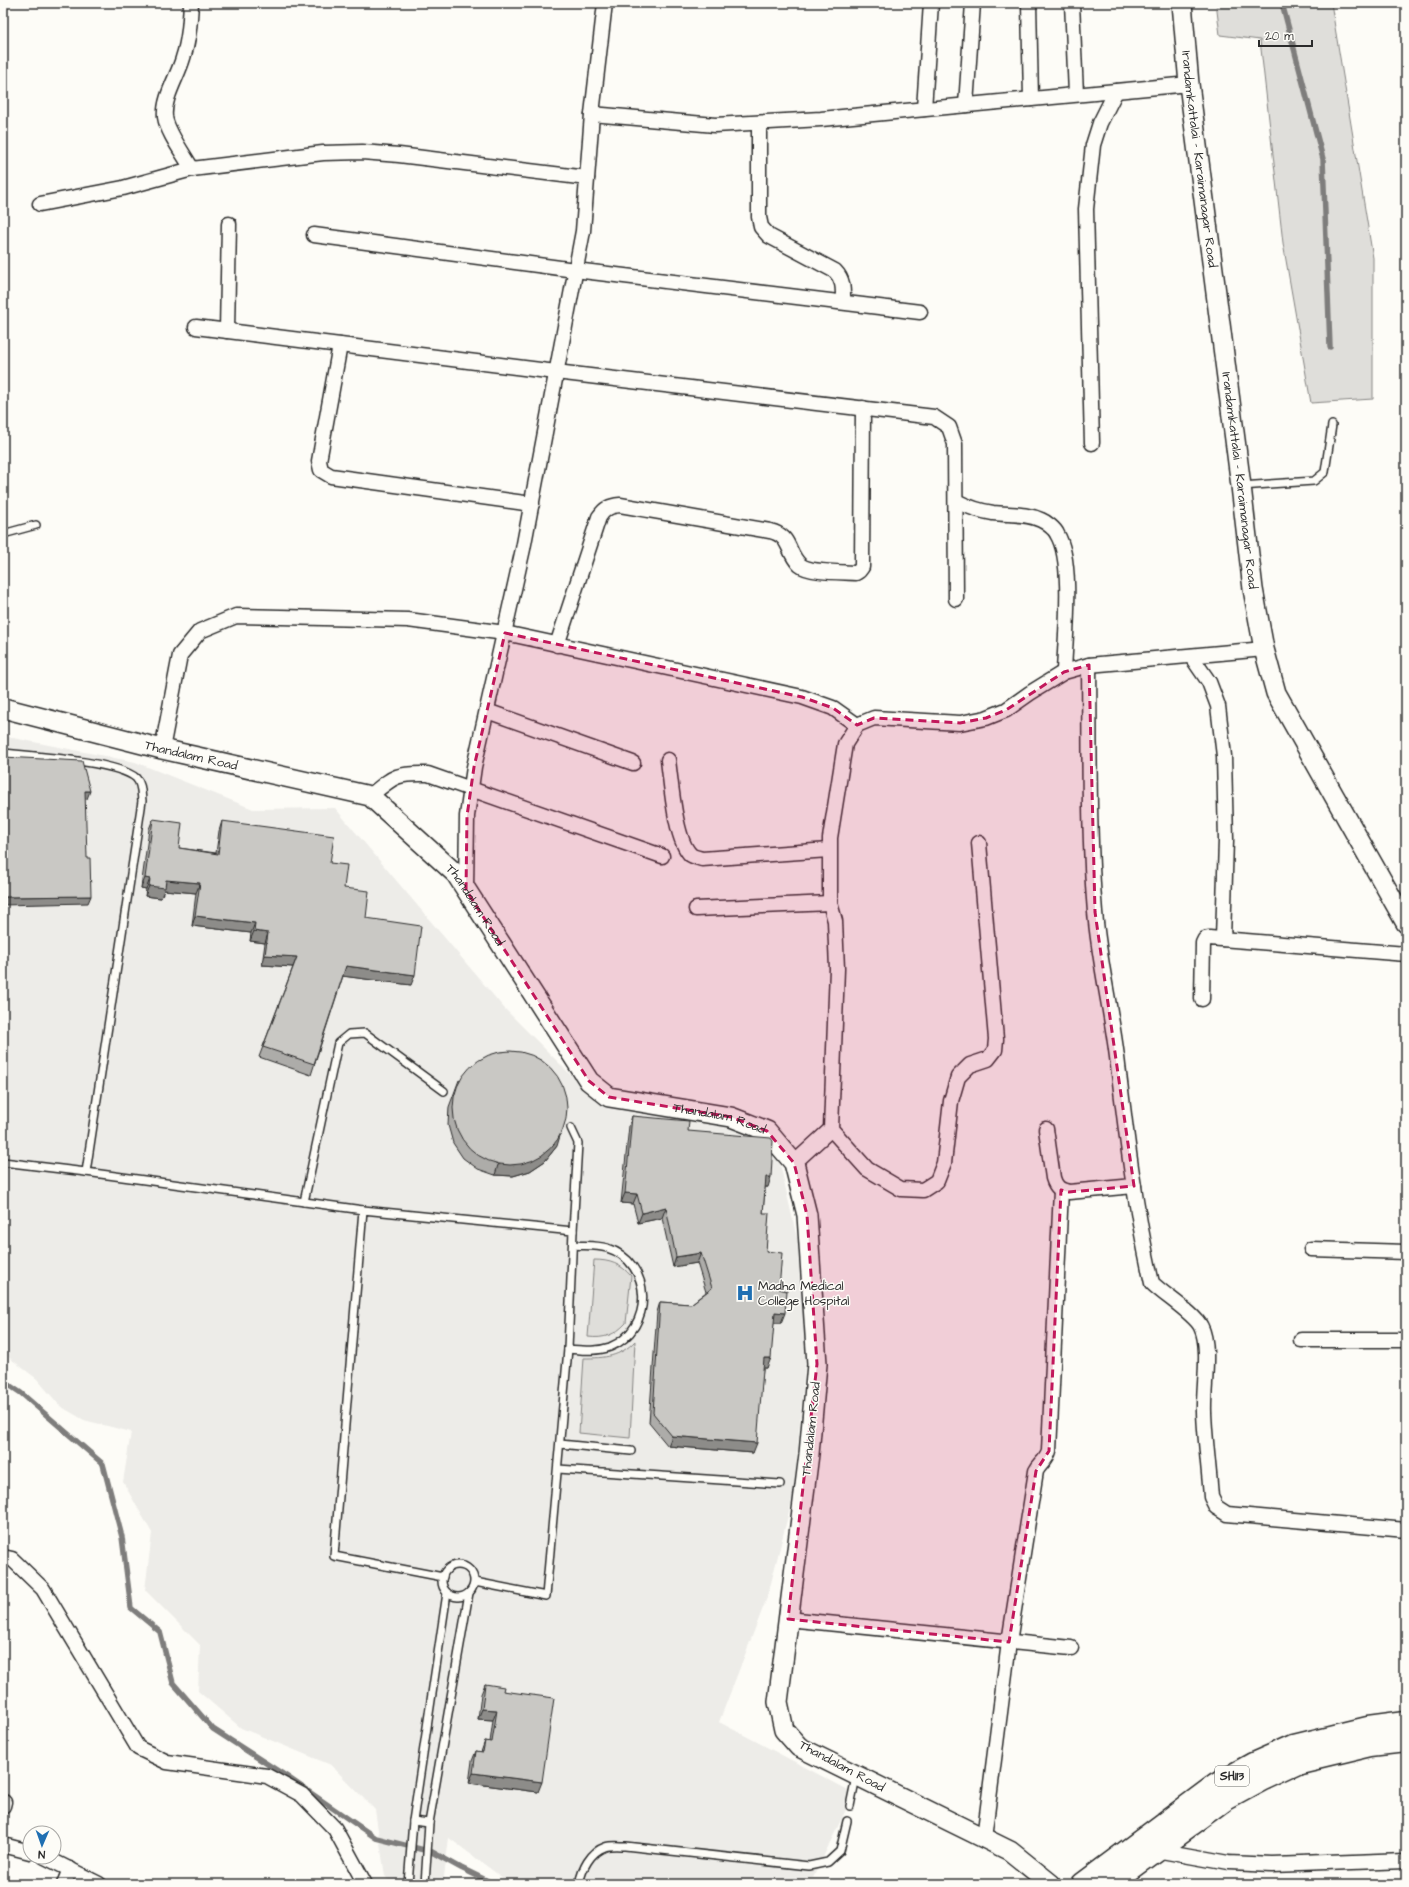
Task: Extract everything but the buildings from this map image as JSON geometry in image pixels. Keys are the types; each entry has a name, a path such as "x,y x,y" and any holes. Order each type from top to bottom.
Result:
{"main road":[{"name":"SH113","path":"1083,1884 1217,1784 1253,1764 1294,1746 1368,1728 1406,1723"},
{"name":"SH113","path":"1110,1884 1226,1799 1300,1762 1371,1745 1406,1741"}],"street":[{"path":"192,3 189,32 183,58 168,95 165,117 171,132 192,169"},
{"path":"466,890 467,816 470,788 505,634 532,504 582,231 592,114 605,3"},
{"path":"924,109 931,3"},
{"path":"966,105 973,3"},
{"path":"1029,3 1031,99"},
{"path":"1072,3 1076,94"},
{"name":"Irandamkattalai - Karaimanagar Road","path":"1182,3 1190,84 1253,589 1264,649 1276,693 1406,924"},
{"path":"592,114 715,125 821,119 1190,84"},
{"path":"1092,443 1086,209 1093,145 1100,123 1116,91"},
{"path":"759,122 759,217 761,227 769,236 835,271 843,284 843,302"},
{"path":"40,204 123,188 192,169 323,153 362,152 587,178"},
{"path":"227,331 229,224"},
{"path":"314,235 575,270 920,312"},
{"path":"196,327 934,417 949,427 955,444 956,599"},
{"path":"340,345 318,461 321,470 331,476 532,504"},
{"path":"557,645 599,517 604,510 610,506 620,505 778,533 785,538 793,555 801,565 810,569 859,572 862,567 863,408"},
{"path":"956,501 973,509 992,513 1026,515 1043,520 1057,533 1065,556 1067,591 1064,672"},
{"path":"162,749 180,655 200,631 236,616 408,620 505,634 802,697 833,708 857,725"},
{"path":"979,843 995,1031 995,1050 988,1059 970,1065 958,1077 951,1101 944,1163 937,1181 923,1190 901,1189 867,1169 831,1129 837,969 835,921 830,903 829,850 845,744 857,725 874,718 960,722 986,718 1006,710 1030,692 1064,672 1089,665 1264,649"},
{"path":"1191,656 1209,682 1218,706 1224,756 1226,840 1223,939"},
{"path":"1089,665 1092,856 1095,912 1100,953 1112,1016 1134,1186 1152,1283 1162,1294 1188,1313 1201,1326 1206,1342 1204,1411 1211,1497 1216,1507 1227,1514 1406,1530"},
{"name":"Thandalam Road","path":"3,708 162,749 370,796 456,874 589,1081 609,1097 731,1117 767,1131 794,1163 806,1216 817,1364 809,1454 778,1702 784,1730 799,1747 1010,1851 1051,1884"},
{"path":"487,711 633,763"},
{"path":"668,760 679,833 685,847 692,856 702,859 829,850"},
{"path":"370,796 389,780 405,774 428,774 662,856"},
{"path":"696,909 830,903"},
{"path":"1202,999 1203,943 1205,939 1209,938 1406,954"},
{"path":"794,1163 831,1129"},
{"path":"1046,1129 1053,1178 1056,1186 1060,1190 1069,1192 1134,1186"},
{"path":"984,1838 1009,1642 1036,1471 1039,1465 1048,1457 1049,1450 1060,1190"},
{"path":"1311,1249 1406,1252"},
{"path":"1301,1340 1406,1340"},
{"path":"3,1557 12,1560 43,1589 138,1748 168,1762 267,1776 302,1795 335,1830 365,1884"},
{"path":"788,1619 1071,1648"},
{"path":"3,1845 22,1850"},
{"path":"1156,1850 1228,1863 1272,1866 1406,1860"},
{"path":"62,1865 99,1884"},
{"path":"64,1884 70,1869"}],"lane":[{"path":"1241,486 1314,481 1325,472 1332,425"},
{"path":"3,534 36,525"},
{"path":"3,753 98,764 136,778 141,786 142,801 86,1172"},
{"path":"304,1202 338,1043 349,1034 365,1033 444,1091"},
{"path":"475,1582 546,1596 568,1349 578,1144 571,1128"},
{"path":"3,1162 363,1210 573,1231"},
{"path":"363,1210 334,1556 443,1577"},
{"path":"568,1349 600,1350 618,1343 632,1332 637,1324 643,1306 644,1297 638,1275 624,1257 608,1248 573,1245"},
{"path":"560,1444 631,1451"},
{"path":"558,1469 780,1484"},
{"path":"459,1565 470,1570 475,1582 469,1593 465,1596 456,1597 447,1593 443,1586 443,1577 447,1570 459,1565"},
{"path":"408,1884 413,1821 447,1593"},
{"path":"425,1884 429,1823 469,1593"},
{"path":"850,1806 856,1774"},
{"path":"413,1821 429,1823"},
{"path":"579,1884 581,1875 592,1856 606,1846 624,1846 809,1866 828,1862 840,1851 845,1835 847,1821"}],"highlighted area":[{"path":"505,633 802,697 833,708 857,725 874,718 960,723 986,718 1006,710 1064,672 1089,665 1095,912 1134,1186 1069,1192 1061,1190 1049,1451 1036,1471 1009,1642 788,1619 817,1364 807,1215 794,1163 767,1131 731,1117 609,1097 589,1081 466,890 467,816 474,767"}],"shaded area":[{"path":"1216,3 1331,3 1373,258 1373,399 1311,403 1283,243 1260,40 1220,35"},
{"path":"3,736 135,762 253,809 335,808 504,1008 598,1102 724,1123 776,1146 799,1247 806,1352 794,1492 768,1595 719,1722 854,1793 813,1878 719,1884 537,1884 508,1882 449,1838 443,1884 391,1884 385,1876 375,1810 331,1765 241,1728 198,1691 200,1645 145,1590 152,1533 123,1482 131,1432 84,1420 60,1406 37,1379 3,1353"},
{"path":"594,1260 615,1264 623,1268 631,1276 626,1323 618,1331 604,1337 588,1337"},
{"path":"635,1341 630,1438 579,1433 584,1358 612,1356 624,1350"}],"waterway":[{"path":"1282,3 1323,159 1330,347"},
{"path":"3,1381 21,1393 103,1464 122,1537 131,1608 160,1632 173,1683 213,1729 286,1776 376,1838 432,1852 494,1884"}],"place":[{"name":"Madha Medical College Hospital","path":"745,1293"}]}
